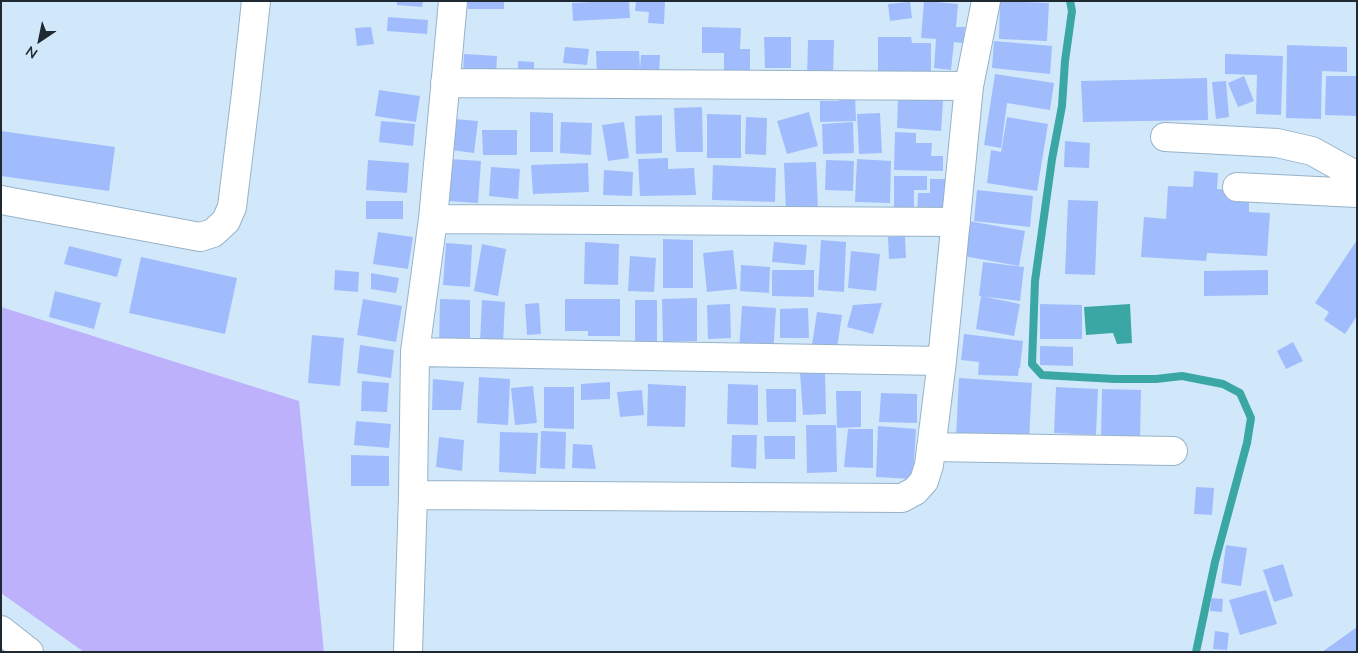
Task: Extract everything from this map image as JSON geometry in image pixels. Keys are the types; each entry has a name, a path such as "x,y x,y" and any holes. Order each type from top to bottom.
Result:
{"street":[{"path":"1,200 200,237 213,234 226,221 232,207 256,1"},
{"path":"408,652 415,352 433,219 453,1"},
{"path":"413,495 902,498 914,491 924,481 932,447 969,86 986,1"},
{"path":"445,83 969,86"},
{"path":"1165,136 1277,143 1312,151 1357,176"},
{"path":"1237,187 1357,192"},
{"path":"433,219 956,222"},
{"path":"415,352 942,361"},
{"path":"932,447 1173,450"},
{"path":"1,630 29,652"}],"shaded area":[{"path":"1130,304 1132,343 1117,344 1113,333 1086,335 1084,307"},
{"path":"1,307 299,401 324,652 84,652 1,593"}],"building":[{"path":"397,1 423,1 422,7 397,5"},
{"path":"468,1 504,1 504,9 468,9"},
{"path":"629,1 630,18 573,21 572,3"},
{"path":"636,1 665,1 664,24 648,23 649,12 635,11"},
{"path":"924,1 958,4 956,27 965,27 963,43 954,42 951,70 934,68 936,39 921,38"},
{"path":"1000,1 1049,3 1047,41 999,39"},
{"path":"910,2 912,18 890,21 888,4"},
{"path":"388,17 428,20 427,34 387,31"},
{"path":"371,27 374,44 357,46 355,28"},
{"path":"702,27 741,28 740,49 750,49 750,70 724,70 724,53 702,53"},
{"path":"764,37 791,37 791,68 765,68"},
{"path":"878,37 911,37 912,43 931,43 931,74 878,73"},
{"path":"808,40 834,40 833,76 807,76"},
{"path":"994,41 1052,46 1050,74 992,68"},
{"path":"1287,45 1347,47 1347,72 1322,71 1321,119 1286,118"},
{"path":"565,47 589,49 587,65 563,63"},
{"path":"596,51 639,51 640,69 641,55 660,55 659,77 597,78"},
{"path":"464,54 497,56 496,77 463,75"},
{"path":"1225,54 1283,56 1281,115 1256,114 1257,75 1225,74"},
{"path":"518,61 534,62 534,84 518,83"},
{"path":"995,74 1054,83 1050,110 1007,103 1001,148 984,145"},
{"path":"1244,76 1254,101 1238,107 1228,83"},
{"path":"1326,76 1357,76 1357,116 1325,115"},
{"path":"1207,78 1208,120 1083,122 1081,81"},
{"path":"1226,81 1229,117 1216,119 1212,82"},
{"path":"379,90 420,96 416,122 375,116"},
{"path":"839,94 855,94 856,121 820,122 820,101 839,101"},
{"path":"898,98 943,100 941,131 897,128"},
{"path":"702,107 703,152 676,152 674,108"},
{"path":"530,112 553,113 553,152 530,152"},
{"path":"809,112 818,146 787,154 777,121"},
{"path":"880,113 882,153 859,154 857,114"},
{"path":"707,114 741,115 741,158 707,158"},
{"path":"662,115 662,153 636,154 635,116"},
{"path":"746,117 767,118 766,155 745,154"},
{"path":"1007,117 1048,124 1037,191 987,183 991,150 1001,152"},
{"path":"455,119 478,121 474,153 451,150"},
{"path":"381,121 415,124 413,146 379,142"},
{"path":"561,122 592,123 591,155 560,153"},
{"path":"624,122 629,158 608,161 602,125"},
{"path":"853,122 854,153 823,154 822,124"},
{"path":"482,130 517,130 517,155 483,155"},
{"path":"1,131 115,147 109,191 1,176"},
{"path":"895,132 916,133 916,143 932,143 931,156 943,156 943,171 894,170"},
{"path":"1065,141 1090,143 1089,168 1064,167"},
{"path":"668,158 668,169 694,168 696,195 640,196 638,159"},
{"path":"450,159 481,161 478,203 447,201"},
{"path":"857,159 891,161 890,203 855,202"},
{"path":"368,160 409,163 407,193 366,190"},
{"path":"826,160 854,161 853,191 825,190"},
{"path":"816,162 818,210 786,211 784,163"},
{"path":"588,163 589,192 533,194 531,165"},
{"path":"713,165 776,168 775,202 712,200"},
{"path":"491,167 520,169 518,199 489,196"},
{"path":"604,170 633,172 632,196 603,195"},
{"path":"1194,171 1218,173 1217,189 1234,190 1249,199 1249,212 1270,213 1267,256 1207,253 1206,261 1141,257 1144,217 1166,219 1168,186 1193,187"},
{"path":"894,176 927,176 927,190 914,190 914,209 894,209"},
{"path":"930,179 950,179 950,214 917,214 918,193 930,193"},
{"path":"977,190 1033,196 1030,227 974,221"},
{"path":"1068,200 1098,201 1095,275 1065,274"},
{"path":"366,201 403,201 403,219 366,219"},
{"path":"969,221 1025,231 1019,266 963,256"},
{"path":"378,232 413,237 408,269 373,264"},
{"path":"905,236 906,258 889,259 888,237"},
{"path":"663,239 693,240 693,288 663,288"},
{"path":"821,240 846,242 844,292 818,290"},
{"path":"1357,240 1357,316 1345,334 1324,320 1329,312 1315,303"},
{"path":"585,242 619,244 618,285 584,284"},
{"path":"774,242 807,245 805,265 772,262"},
{"path":"446,243 472,245 470,287 443,285"},
{"path":"482,244 506,249 498,296 474,291"},
{"path":"69,246 122,259 117,277 64,264"},
{"path":"733,250 737,289 707,292 703,253"},
{"path":"851,251 880,254 876,291 848,288"},
{"path":"630,256 656,258 654,292 628,291"},
{"path":"141,257 237,278 225,334 129,313"},
{"path":"983,262 1024,267 1020,301 979,296"},
{"path":"741,265 770,267 769,293 740,291"},
{"path":"335,270 359,272 358,292 334,290"},
{"path":"772,270 814,270 814,297 772,296"},
{"path":"1268,270 1268,295 1204,296 1204,271"},
{"path":"371,273 399,278 396,293 371,289"},
{"path":"55,291 101,303 94,329 49,317"},
{"path":"981,296 1020,304 1014,336 976,329"},
{"path":"697,298 697,341 663,342 662,299"},
{"path":"363,299 402,306 396,342 357,335"},
{"path":"440,299 470,300 470,346 439,346"},
{"path":"565,299 620,299 620,336 588,336 588,331 565,331"},
{"path":"482,300 505,302 503,344 480,342"},
{"path":"635,300 657,300 657,346 635,346"},
{"path":"539,303 541,334 527,335 525,304"},
{"path":"882,303 873,334 847,327 853,305"},
{"path":"730,304 731,338 708,339 707,305"},
{"path":"1040,304 1082,305 1082,339 1040,339"},
{"path":"742,306 776,308 773,354 739,351"},
{"path":"808,308 809,338 780,338 780,309"},
{"path":"817,312 842,315 837,348 812,345"},
{"path":"964,334 1023,341 1018,376 978,375 979,362 961,360"},
{"path":"312,335 344,338 340,386 308,383"},
{"path":"1293,342 1303,361 1286,369 1277,351"},
{"path":"360,345 394,350 391,378 357,373"},
{"path":"1040,346 1073,347 1073,366 1040,365"},
{"path":"825,371 826,414 803,415 800,372"},
{"path":"479,377 510,379 508,425 477,423"},
{"path":"959,378 1032,383 1029,441 956,437"},
{"path":"433,379 464,382 461,410 432,410"},
{"path":"362,381 389,383 387,412 361,411"},
{"path":"610,382 610,399 581,400 581,384"},
{"path":"648,384 686,386 685,427 647,426"},
{"path":"728,384 758,385 758,425 727,424"},
{"path":"533,386 537,423 515,425 511,388"},
{"path":"544,387 574,387 574,429 544,428"},
{"path":"1056,387 1098,389 1096,435 1054,433"},
{"path":"766,389 796,389 796,422 767,422"},
{"path":"1102,389 1141,390 1140,441 1101,439"},
{"path":"642,390 644,415 620,417 617,392"},
{"path":"836,391 861,391 861,427 837,428"},
{"path":"881,393 917,394 917,423 879,422"},
{"path":"356,421 391,424 389,448 354,445"},
{"path":"806,425 836,425 837,472 807,473"},
{"path":"878,426 916,429 913,479 876,477"},
{"path":"848,429 873,429 873,468 844,467"},
{"path":"541,431 566,432 565,469 540,468"},
{"path":"500,432 538,433 536,474 499,472"},
{"path":"732,435 757,435 756,469 731,467"},
{"path":"764,436 795,436 795,459 765,459"},
{"path":"439,437 464,440 462,471 436,467"},
{"path":"573,444 592,445 596,469 572,468"},
{"path":"351,455 389,456 389,486 351,486"},
{"path":"1196,487 1214,488 1212,515 1194,514"},
{"path":"1226,545 1247,548 1241,586 1221,583"},
{"path":"1283,564 1293,596 1274,602 1263,570"},
{"path":"1266,590 1277,624 1240,635 1229,600"},
{"path":"1211,598 1223,599 1222,612 1210,611"},
{"path":"1357,627 1357,652 1322,652"},
{"path":"1215,631 1229,633 1227,650 1213,649"}],"waterway":[{"path":"1070,1 1072,11 1065,61 1062,106 1052,159 1035,281 1032,364 1042,375 1115,379 1156,379 1182,376 1223,384 1240,393 1251,418 1247,443 1215,562 1196,652"}]}
